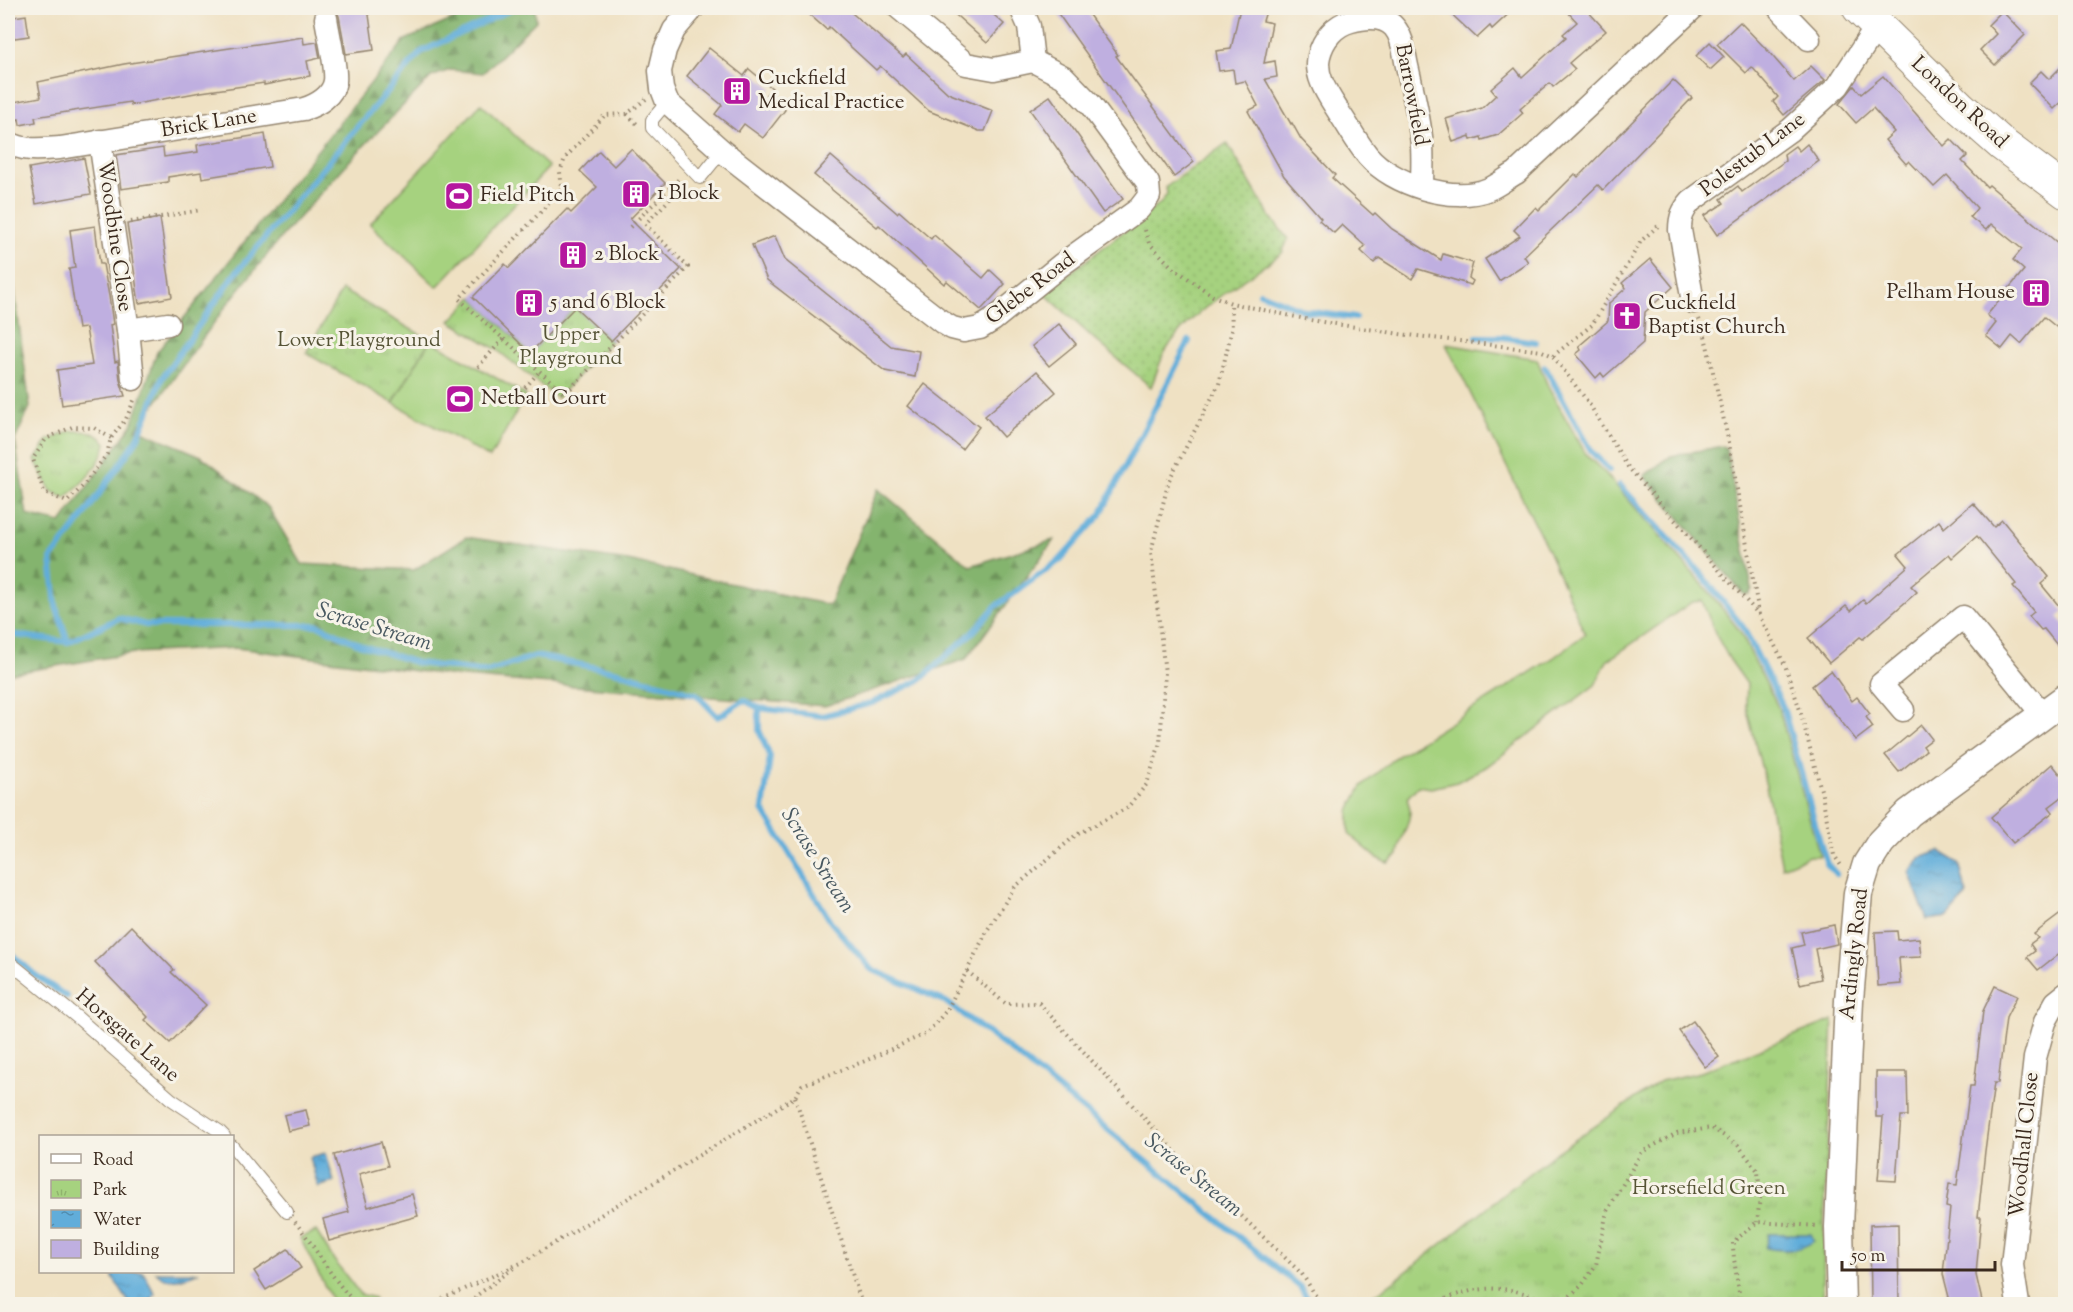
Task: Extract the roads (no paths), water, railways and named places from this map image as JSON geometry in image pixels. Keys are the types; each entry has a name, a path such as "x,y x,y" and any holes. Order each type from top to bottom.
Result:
{"main road":[{"name":"London Road","path":"1868,17 1961,108 2003,145 2063,186"}],"street":[{"path":"664,96 660,70 665,50 674,30 693,8"},
{"path":"899,8 966,64 993,69 1033,61 1029,26 1021,8"},
{"name":"Barrowfield","path":"1422,187 1422,147 1416,105 1400,36 1393,26 1382,19 1364,18 1347,22 1333,30 1323,43 1318,57 1318,70 1325,91 1368,156 1387,173 1403,182 1422,187 1452,194 1471,194 1488,189 1516,173 1693,8"},
{"path":"1779,8 1809,39"},
{"name":"Polestub Lane","path":"1693,302 1680,219 1684,210 1691,201 1790,130 1838,86 1868,17"},
{"name":"Brick Lane","path":"8,142 17,147 35,150 315,106 327,95 335,80 326,18"},
{"name":"Glebe Road","path":"664,96 722,151 942,322 964,332 980,328 993,320 1061,265 1139,209 1149,196 1148,183 1090,104 1064,77 1033,61"},
{"name":"Woodbine Close","path":"100,141 133,379"},
{"name":"Woodbine Close","path":"128,330 168,324"},
{"path":"1903,710 1881,684 1963,617 2043,715"},
{"name":"Ardingly Road","path":"1841,1305 1839,1227 1849,1000 1858,893 1867,864 1881,842 1909,813 2066,698"},
{"name":"Woodhall Close","path":"2018,1305 2012,1265 2035,1058 2045,1022 2056,1002 2066,993"}],"lane":[{"path":"664,96 652,120 652,128 700,178 722,151"},
{"name":"Horsgate Lane","path":"8,961 78,1018 171,1100 222,1135"},
{"path":"234,1148 287,1212"}],"water":[{"path":"1939,851 1959,863 1967,895 1948,917 1927,920 1909,872 1921,858"},
{"path":"326,1153 334,1182 318,1187 310,1157"},
{"path":"1769,1234 1811,1234 1814,1241 1790,1250 1765,1248"},
{"path":"112,1273 144,1273 155,1294 149,1303 130,1304"},
{"path":"157,1273 196,1273 171,1279"}],"waterway":[{"path":"68,642 56,606 51,559 137,440 162,378 235,274 421,52 514,8"},
{"path":"1260,293 1305,311 1355,318"},
{"path":"1477,337 1502,337 1536,342"},
{"path":"759,708 822,716 872,703 920,680 974,631 996,606 1060,560 1101,514 1189,341"},
{"path":"1545,367 1592,452 1609,470"},
{"path":"1620,485 1701,574 1743,627 1783,707 1822,849 1827,864 1836,874"},
{"name":"Scrase Stream","path":"8,634 68,642 119,618 146,625 318,625 361,645 417,663 487,672 535,656 614,671 696,694 718,717 744,700 759,708 759,730 770,757 763,810 831,922 871,969 946,1002 1008,1048 1300,1287 1311,1304"},
{"path":"8,951 34,974 67,997"}],"place":[{"name":"Cuckfield Medical Practice","path":"737,91"},
{"name":"1 Block","path":"636,194"},
{"name":"Field Pitch","path":"459,196"},
{"name":"2 Block","path":"573,255"},
{"name":"Pelham House","path":"2036,293"},
{"name":"5 and 6 Block","path":"529,303"},
{"name":"Cuckfield Baptist Church","path":"1627,316"},
{"name":"Netball Court","path":"460,399"}],"park label":[{"name":"Lower Playground","path":"359,341"},
{"name":"Upper Playground","path":"571,347"},
{"name":"Horsefield Green","path":"1709,1189"}]}
